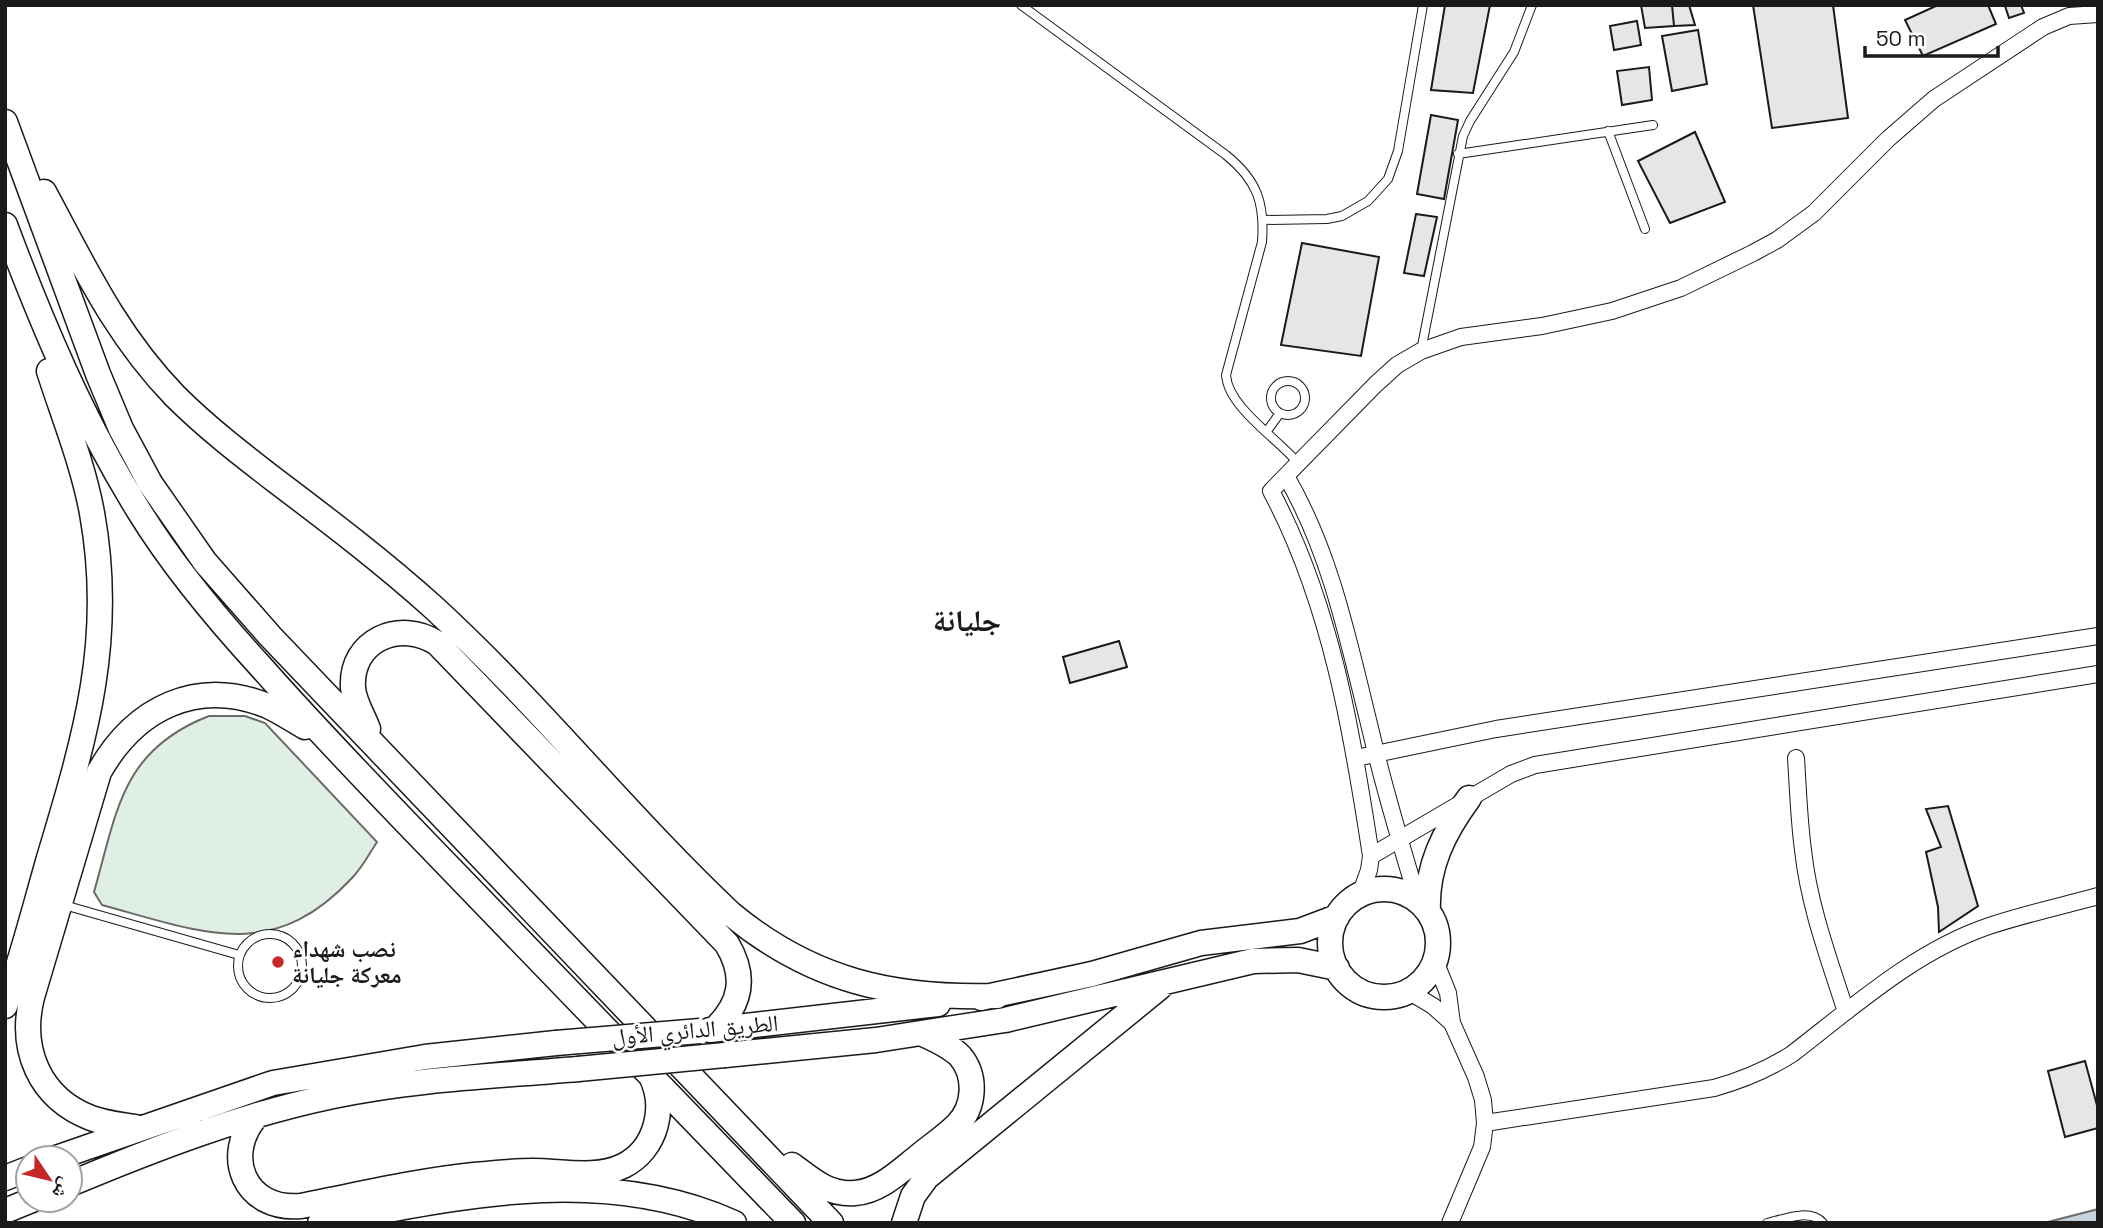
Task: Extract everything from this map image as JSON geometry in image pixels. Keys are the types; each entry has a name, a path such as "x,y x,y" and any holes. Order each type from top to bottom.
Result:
{"main road":[{"path":"8,129 98,374 121,429 150,483 205,562 240,605 831,1223"},
{"path":"8,129 107,310 173,394 226,442 336,526 433,607 731,914 749,929 797,959 846,979 929,995 997,996"},
{"path":"5,225 33,302 79,404 108,460 175,565 214,614 324,738 648,1070 793,1223"},
{"path":"5,1006 80,757 94,686 100,614 96,543 90,505 78,457 47,363 33,302"},
{"path":"373,743 353,691 355,669 360,658 384,636 406,632 428,637 446,651 727,944 738,968 737,996 732,1009 707,1030"},
{"path":"140,1128 103,1122 68,1106 47,1085 31,1055 27,1041 28,1012 99,772 107,757 129,730 157,709 188,698 237,697 281,712 324,738"},
{"path":"1423,906 1438,848 1469,798"},
{"path":"1380,889 1409,895 1423,906 1434,922 1438,948 1424,978 1408,991 1388,997 1368,994 1350,984 1337,968 1331,948 1337,917 1343,908 1360,895 1380,889"},
{"name":"الطريق الدائري الأول","path":"84,1148 273,1083 400,1060 900,1010 997,996 1092,974 1201,943 1300,931 1337,917"},
{"path":"84,1178 179,1140 257,1115 336,1095 380,1088 923,1034 1017,1017 1253,961 1298,960 1337,968"},
{"path":"904,1223 913,1196 928,1177 1167,981"},
{"path":"753,1141 787,1161 812,1181 832,1191 854,1193 883,1184 957,1126 969,1107 972,1085 965,1064 950,1048 923,1034"},
{"path":"257,1115 244,1133 240,1144 241,1167 244,1177 258,1195 278,1205 300,1206 471,1175 530,1171 593,1174 626,1165 646,1147 651,1138 658,1116 658,1104 648,1070"},
{"path":"320,1223 462,1196 530,1189 592,1190 644,1196 700,1210 734,1223"}],"street":[{"path":"1360,895 1366,882 1371,856 1356,758 1321,608 1297,544 1271,491 1376,384 1397,365 1421,351 1461,337 1542,326 1612,311 1681,288 1753,253 1777,240 1814,213 1888,139 1934,99 2043,27 2069,16 2098,14"},
{"path":"1286,476 1306,511 1336,594 1399,840 1423,906"},
{"path":"1356,758 1496,729 2098,636"},
{"path":"1371,856 1511,774 1535,765 2098,674"},
{"path":"1796,758 1803,851 1808,879 1821,934 1846,1012"},
{"path":"1485,1123 1714,1088 1735,1082 1774,1065 1899,972 1957,940 1988,926 2098,896"},
{"path":"1434,961 1448,993 1452,1023 1476,1077 1483,1100 1485,1123 1478,1159 1450,1223"},
{"path":"1408,991 1433,1006 1452,1023"}],"lane":[{"path":"1021,5 1238,165 1256,190 1264,220 1262,242 1226,375 1232,398 1298,463"},
{"path":"1264,220 1327,219 1342,216 1368,201 1388,179 1398,151 1423,5"},
{"path":"1421,351 1458,154 1470,121 1514,52 1532,5"},
{"path":"1458,154 1653,125"},
{"path":"1608,131 1645,229"},
{"path":"1284,382 1294,382 1304,392 1303,407 1290,415 1280,413 1272,401 1273,391 1284,382"},
{"path":"1267,431 1280,413"},
{"path":"59,904 239,955"},
{"path":"273,934 284,937 298,950 301,975 297,983 284,995 268,999 260,997 252,994 241,982 237,966 239,955 252,939 273,934"},
{"path":"1767,1223 1809,1215 1823,1223"}],"green space":[{"path":"209,716 245,716 265,723 377,842 352,878 322,905 293,922 264,931 234,934 204,931 102,905 94,892 117,810 140,766 157,747 180,730"}],"shaded area":[{"path":"2098,1209 2098,1223 2044,1223"}],"building":[{"path":"1445,5 1490,5 1473,93 1431,90"},
{"path":"1641,5 1672,5 1674,26 1645,28"},
{"path":"1672,5 1689,5 1695,25 1674,26"},
{"path":"1753,5 1833,5 1848,118 1772,128"},
{"path":"1938,5 1988,5 1996,24 1923,56 1905,20"},
{"path":"2021,5 2024,13 2009,18 2005,6"},
{"path":"1637,21 1641,45 1614,50 1610,26"},
{"path":"1698,30 1707,84 1672,91 1662,36"},
{"path":"1649,67 1652,100 1622,105 1617,71"},
{"path":"1431,115 1458,120 1444,199 1417,194"},
{"path":"1695,132 1725,202 1670,223 1638,161"},
{"path":"1416,214 1437,217 1424,276 1404,273"},
{"path":"1302,243 1379,257 1361,356 1281,345"},
{"path":"1119,641 1127,667 1070,683 1063,657"},
{"path":"1948,806 1978,906 1939,932 1938,907 1926,852 1941,847 1926,809"},
{"path":"2085,1061 2098,1109 2098,1128 2065,1137 2048,1071"}],"place":[{"name":"نصب شهداء معركة جليانة","path":"278,962"}],"district":[{"name":"جليانة","path":"967,620"}]}
